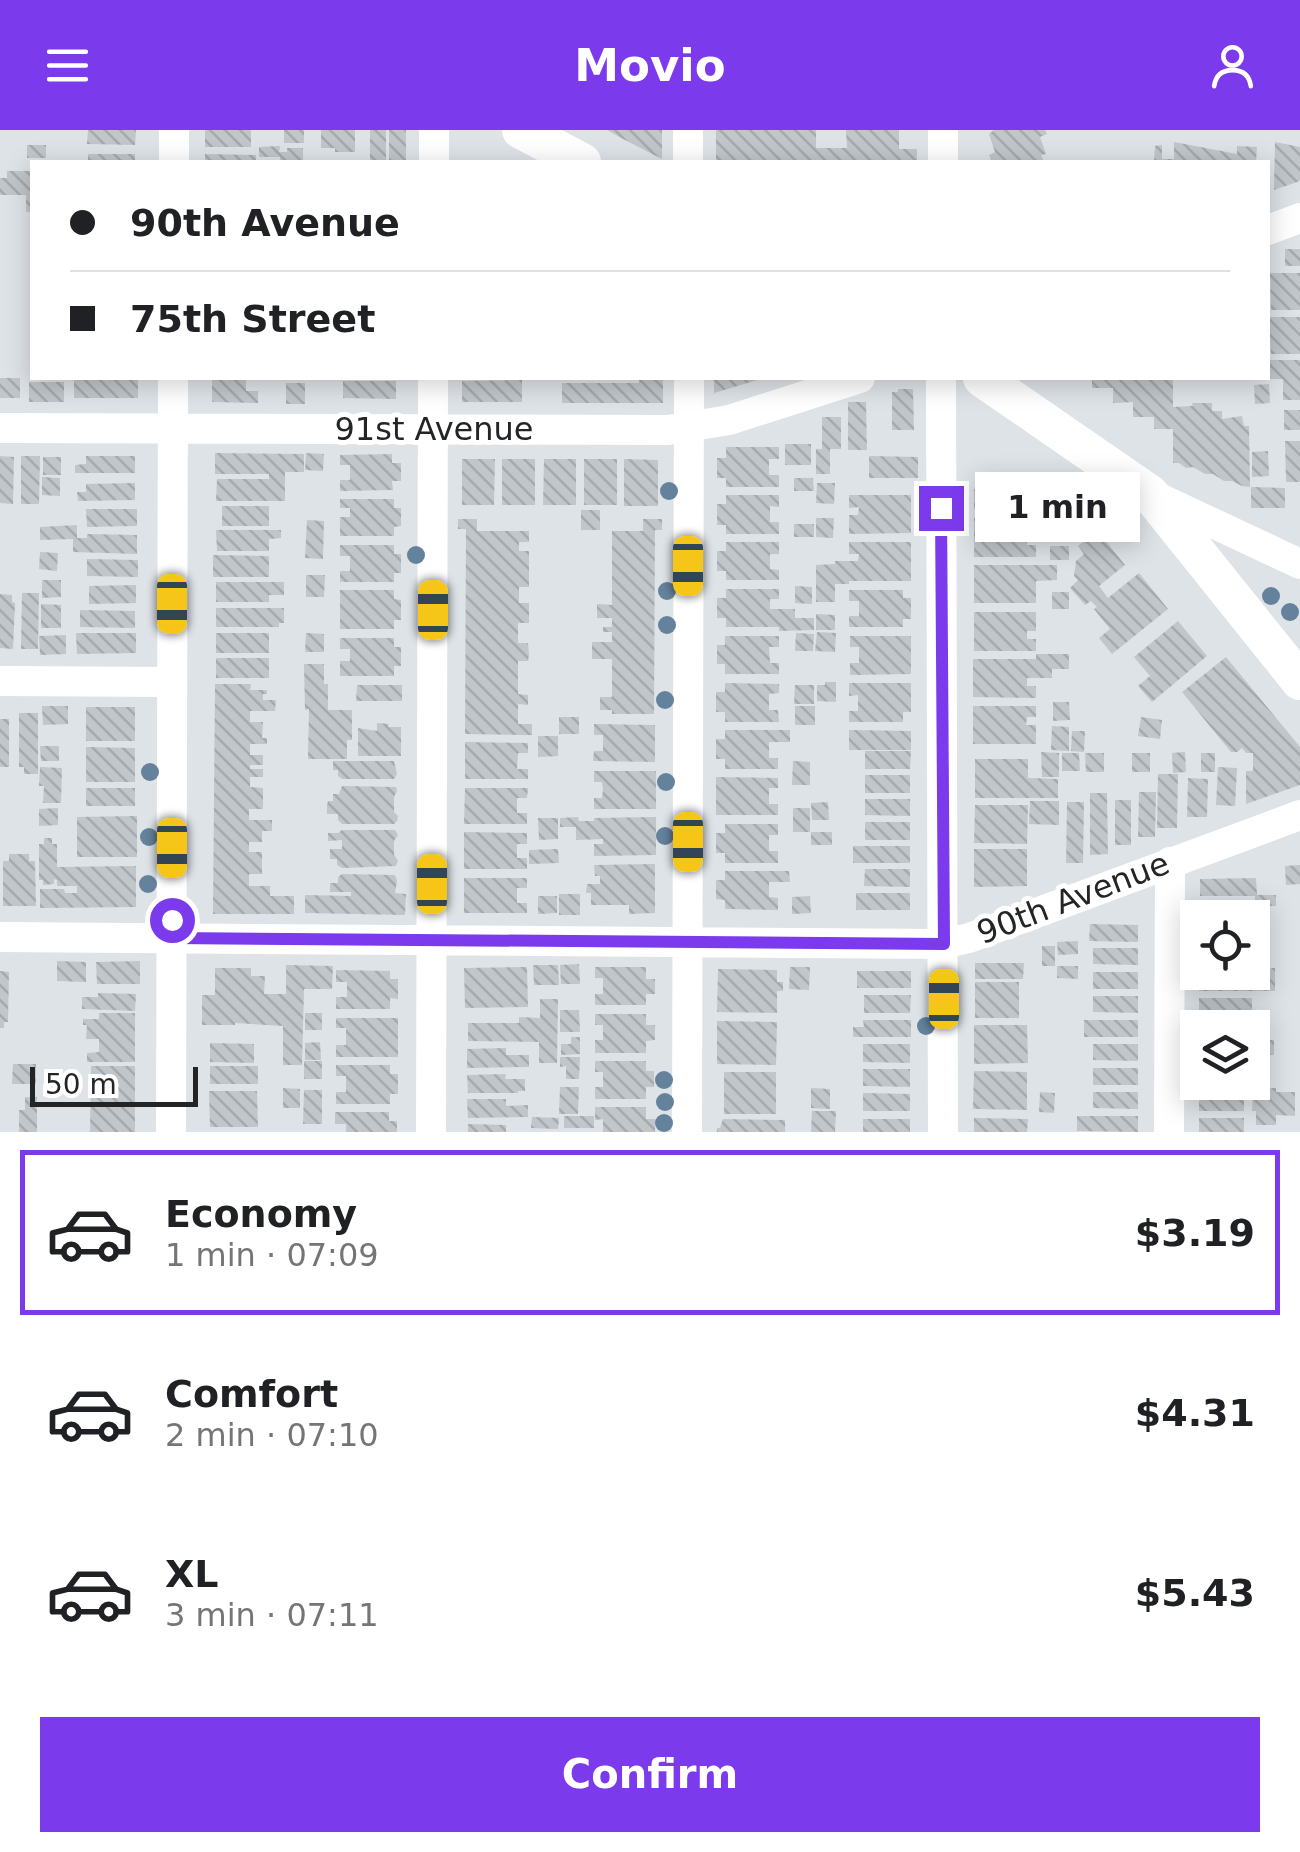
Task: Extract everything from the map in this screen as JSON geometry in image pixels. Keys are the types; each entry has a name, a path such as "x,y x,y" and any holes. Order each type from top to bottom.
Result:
{"main road":[{"path":"520,130 578,160"},
{"path":"985,380 1150,494 1300,681"}],"street":[{"path":"174,130 174,160"},
{"path":"434,130 434,160"},
{"path":"688,130 688,160"},
{"path":"943,130 943,160"},
{"path":"1270,229 1300,218"},
{"path":"171,1132 173,380"},
{"path":"431,1132 433,380"},
{"path":"687,1132 689,380"},
{"name":"91st Avenue","path":"0,428 689,428 729,420 854,380"},
{"path":"941,380 943,1132"},
{"path":"1150,494 1300,564"},
{"path":"0,681 172,682"},
{"name":"90th Avenue","path":"0,937 944,944 1300,815"},
{"path":"1169,1132 1170,862"}],"building":[{"path":"88,130 136,130 135,145 87,144"},
{"path":"205,130 251,130 251,147 205,147"},
{"path":"284,130 304,130 304,143 284,143"},
{"path":"321,130 355,130 355,152 321,148"},
{"path":"370,130 386,130 386,160 370,160"},
{"path":"389,130 406,130 406,160 389,160"},
{"path":"607,130 662,130 662,159 623,139"},
{"path":"716,130 816,130 816,148 847,148 846,130 899,130 899,149 917,149 917,160 716,160"},
{"path":"994,130 1045,130 1047,134 1040,137 1046,154 1041,155 1043,160 991,160 989,155 995,152 989,134"},
{"path":"1174,142 1237,154 1237,146 1257,147 1256,160 1154,160 1155,146 1162,145 1162,159 1174,159"},
{"path":"1275,142 1300,147 1300,181 1274,190"},
{"path":"27,145 46,145 46,158 27,158"},
{"path":"280,146 279,152 303,148 303,160 259,157 259,147"},
{"path":"88,154 135,154 135,160 88,160"},
{"path":"205,154 256,155 256,160 205,160"},
{"path":"7,171 30,171 30,212 26,212 26,195 0,195 0,178 7,178"},
{"path":"1285,249 1300,249 1300,266 1285,266"},
{"path":"1270,273 1300,273 1300,310 1271,310"},
{"path":"1270,317 1300,317 1300,354 1271,354"},
{"path":"1270,360 1300,360 1300,400 1283,400 1283,379 1270,379"},
{"path":"0,378 20,378 20,398 0,398"},
{"path":"74,380 138,380 138,398 74,398"},
{"path":"212,380 246,380 246,391 258,391 258,403 212,402"},
{"path":"522,380 522,402 462,402 462,381"},
{"path":"663,380 663,403 562,403 562,383"},
{"path":"714,380 757,380 714,393"},
{"path":"1092,380 1173,380 1173,407 1212,403 1212,411 1222,411 1222,419 1242,416 1244,426 1249,426 1250,487 1173,463 1173,429 1154,429 1154,417 1133,417 1133,402 1113,403 1113,388 1092,388"},
{"path":"343,381 396,381 396,399 343,398"},
{"path":"29,382 64,382 64,402 29,402"},
{"path":"286,383 305,383 305,404 286,404"},
{"path":"1269,384 1270,403 1255,404 1254,385"},
{"path":"913,389 914,430 892,430 892,392"},
{"path":"848,402 866,402 867,450 848,450"},
{"path":"1284,410 1300,410 1300,430 1284,430"},
{"path":"822,417 841,417 841,449 830,449 830,474 816,474 816,449 822,449"},
{"path":"1285,441 1300,441 1300,482 1286,482"},
{"path":"785,444 811,444 811,465 785,465"},
{"path":"726,447 779,447 779,459 769,459 769,475 779,475 779,487 726,487 726,478 717,478 717,458 726,458"},
{"path":"1268,451 1269,476 1252,477 1252,452"},
{"path":"215,453 304,454 304,472 285,472 285,501 216,501 217,479 269,479 269,474 215,474"},
{"path":"306,453 324,454 323,471 305,470"},
{"path":"392,454 392,463 401,463 401,481 392,481 393,490 340,491 340,480 350,480 350,465 340,465 340,455"},
{"path":"0,456 14,457 13,504 0,503"},
{"path":"21,456 40,456 39,504 21,504"},
{"path":"86,456 135,456 135,473 75,473 75,465 86,464"},
{"path":"869,456 918,457 918,478 869,478"},
{"path":"43,457 61,457 61,475 43,475"},
{"path":"462,459 495,459 494,505 462,505"},
{"path":"502,459 535,459 535,505 502,505"},
{"path":"544,459 576,459 576,505 543,505"},
{"path":"584,459 617,459 617,505 584,505"},
{"path":"624,459 658,460 658,506 624,506"},
{"path":"42,477 60,478 60,496 42,495"},
{"path":"794,478 813,478 814,491 794,491"},
{"path":"135,483 135,500 78,501 77,492 86,492 86,484"},
{"path":"817,483 835,483 834,504 816,503"},
{"path":"1251,487 1285,488 1285,508 1251,508"},
{"path":"974,489 1036,489 1036,509 974,509"},
{"path":"1053,494 1068,494 1068,513 1052,513"},
{"path":"726,495 779,495 779,507 770,506 770,522 779,522 779,534 726,534 726,525 717,525 717,504 726,504"},
{"path":"849,495 911,495 911,533 849,534 849,515 858,515 859,507 849,508"},
{"path":"340,499 394,499 394,508 401,508 401,526 394,527 394,536 340,536 340,517 350,517 350,508 340,508"},
{"path":"222,506 269,506 269,526 222,526"},
{"path":"86,509 137,509 137,526 87,527"},
{"path":"581,510 600,510 600,530 581,530"},
{"path":"1050,515 1069,515 1069,534 1050,534"},
{"path":"816,518 834,518 833,538 816,537"},
{"path":"974,518 1036,518 1036,529 1027,529 1027,545 1036,545 1036,557 974,557"},
{"path":"458,519 477,519 477,531 529,531 529,542 519,542 519,551 529,551 529,587 519,587 519,603 529,603 529,623 518,623 518,643 528,643 529,655 528,661 518,661 518,694 528,695 528,705 518,704 518,724 532,724 532,735 465,734 466,529 458,529"},
{"path":"643,519 662,519 662,530 655,530 654,714 612,714 612,710 600,710 600,697 612,697 612,659 592,659 592,642 612,642 612,632 603,632 603,627 612,627 612,618 597,618 597,604 612,605 612,531 643,531"},
{"path":"307,520 324,521 323,559 305,558"},
{"path":"794,524 814,524 814,537 794,537"},
{"path":"77,525 77,538 87,538 87,534 137,535 137,554 73,552 73,539 40,540 40,527"},
{"path":"216,530 281,530 281,538 269,539 269,551 217,551"},
{"path":"1097,530 1125,565 1099,586 1108,598 1139,573 1168,609 1112,654 1099,638 1110,629 1094,609 1097,607 1091,601 1085,605 1070,588 1078,580 1074,576 1076,561 1084,554 1078,546"},
{"path":"726,542 779,542 779,554 770,554 770,569 779,570 779,580 726,580 726,571 717,571 717,551 726,551"},
{"path":"849,542 911,542 911,581 835,584 835,602 816,602 816,565 858,561 859,554 849,554"},
{"path":"340,545 394,545 394,554 401,554 401,573 394,573 394,582 340,582 340,571 350,571 350,556 340,556"},
{"path":"1050,546 1069,546 1069,560 1050,560"},
{"path":"40,552 58,553 57,571 39,569"},
{"path":"213,555 269,556 269,577 213,577"},
{"path":"87,559 138,560 138,577 87,576"},
{"path":"974,565 1057,565 1057,580 1036,581 1036,603 974,603"},
{"path":"306,575 325,575 324,597 306,597"},
{"path":"42,580 61,580 61,597 42,598"},
{"path":"216,582 284,582 284,595 269,595 269,602 216,602"},
{"path":"136,585 136,603 89,604 89,586"},
{"path":"795,586 812,587 812,604 795,603"},
{"path":"726,589 779,589 779,599 770,599 770,609 795,609 795,618 814,618 814,630 726,627 726,618 717,618 717,598 726,598"},
{"path":"340,590 394,590 394,599 401,600 401,620 394,620 394,629 340,629"},
{"path":"849,590 903,590 903,598 911,598 911,619 903,619 903,627 849,627 849,616 859,616 859,601 849,601"},
{"path":"1052,592 1069,592 1069,609 1052,609"},
{"path":"22,593 39,593 38,649 21,649"},
{"path":"0,594 12,595 15,603 13,649 0,648"},
{"path":"41,604 61,605 61,628 41,628"},
{"path":"216,608 284,608 284,623 279,623 279,627 216,627"},
{"path":"80,610 135,611 135,628 80,627"},
{"path":"974,612 1036,612 1036,631 1027,631 1027,639 1036,639 1036,651 974,651"},
{"path":"816,614 835,615 835,630 816,630"},
{"path":"1178,621 1207,656 1152,702 1138,686 1150,676 1134,657"},
{"path":"817,632 836,633 835,652 815,651"},
{"path":"76,633 136,633 136,653 77,654"},
{"path":"216,633 269,633 269,653 216,653"},
{"path":"306,633 324,634 324,652 305,652"},
{"path":"796,633 814,634 813,651 795,651"},
{"path":"66,635 66,654 40,655 39,636"},
{"path":"725,636 779,636 779,647 769,647 770,663 779,663 779,674 725,674 725,664 717,664 717,645 725,645"},
{"path":"850,636 911,636 911,674 850,675 850,663 859,663 859,647 850,647"},
{"path":"340,638 394,638 394,647 401,647 401,666 394,666 394,676 340,676 340,661 350,661 350,649 340,649"},
{"path":"1036,654 1069,654 1069,669 1052,669 1052,678 1027,678 1027,686 1036,686 1036,698 973,697 973,659 1036,659"},
{"path":"1226,657 1300,747 1300,785 1246,804 1246,771 1253,771 1253,753 1242,748 1231,752 1182,692"},
{"path":"216,658 269,658 269,678 216,678"},
{"path":"304,664 324,664 328,710 352,710 352,740 347,740 347,759 308,759 309,709 305,710"},
{"path":"836,682 836,702 817,701 817,685"},
{"path":"725,683 779,684 779,693 769,694 769,710 778,710 779,722 725,722 725,712 716,712 716,692 725,692"},
{"path":"849,683 911,683 911,712 903,712 903,722 849,722 849,711 858,711 858,695 849,696"},
{"path":"215,684 251,684 250,690 267,690 263,700 276,700 275,711 250,711 250,722 263,722 262,738 267,738 267,744 250,744 250,755 263,755 263,765 250,765 250,769 263,769 263,777 250,777 250,787 263,788 263,809 249,809 249,820 272,820 272,831 262,831 262,842 249,842 249,852 262,852 262,874 249,874 249,886 270,886 270,896 294,896 294,914 213,914"},
{"path":"357,685 402,685 402,701 356,701"},
{"path":"795,685 814,685 814,704 794,704"},
{"path":"1053,702 1069,702 1070,720 1053,721"},
{"path":"42,706 68,706 68,724 43,725"},
{"path":"795,706 815,706 815,725 795,725"},
{"path":"973,706 1036,706 1036,717 1027,717 1026,725 1036,725 1036,744 973,744"},
{"path":"86,707 135,707 135,741 86,741"},
{"path":"19,713 38,713 38,774 24,774 24,767 19,767"},
{"path":"559,717 579,717 579,734 559,734"},
{"path":"1141,717 1162,720 1160,739 1138,736"},
{"path":"0,719 9,719 9,767 0,767"},
{"path":"377,723 401,727 401,756 358,756 358,728 377,731"},
{"path":"594,724 655,725 655,762 593,761 594,751 603,751 603,735 594,735"},
{"path":"1052,726 1069,727 1069,751 1051,750"},
{"path":"725,730 790,730 790,742 769,742 769,758 778,758 778,769 725,769 725,759 716,759 716,739 725,739"},
{"path":"849,730 911,731 911,750 849,750"},
{"path":"1072,731 1085,731 1084,752 1071,751"},
{"path":"538,736 558,736 558,756 538,757"},
{"path":"465,742 528,743 528,753 518,753 517,769 528,769 528,779 465,779"},
{"path":"40,746 59,746 59,761 41,761"},
{"path":"86,747 135,748 135,782 86,782"},
{"path":"865,751 911,751 910,769 865,769"},
{"path":"1041,752 1059,753 1059,777 1042,777"},
{"path":"1185,752 1186,772 1173,773 1172,753"},
{"path":"1062,753 1079,753 1080,771 1062,771"},
{"path":"1085,753 1104,753 1104,772 1086,772"},
{"path":"1132,753 1150,753 1150,772 1132,772"},
{"path":"1201,753 1215,753 1215,772 1201,772"},
{"path":"975,759 1028,759 1028,778 1058,779 1058,798 975,798"},
{"path":"333,761 394,761 397,774 394,779 342,779 338,770 333,770"},
{"path":"793,761 810,762 810,785 792,785"},
{"path":"40,767 62,768 61,803 43,803"},
{"path":"1218,767 1237,768 1235,806 1216,805"},
{"path":"594,771 656,771 656,809 594,809 594,798 602,798 603,790 602,782 594,782"},
{"path":"1158,774 1178,774 1177,828 1157,828"},
{"path":"865,775 910,775 910,793 865,793"},
{"path":"716,777 778,778 778,788 769,788 769,804 778,804 778,815 716,815"},
{"path":"1188,778 1208,779 1207,817 1187,817"},
{"path":"342,786 396,787 397,821 342,824 338,814 327,814 327,805"},
{"path":"86,788 135,788 135,806 86,806"},
{"path":"465,788 528,788 527,798 517,798 517,813 527,813 527,824 464,824"},
{"path":"1139,792 1156,792 1155,837 1138,837"},
{"path":"1090,793 1107,793 1108,854 1090,855"},
{"path":"865,799 910,799 910,816 865,815"},
{"path":"1115,800 1131,800 1131,845 1115,845"},
{"path":"1030,801 1059,801 1059,825 1029,824"},
{"path":"828,802 829,820 812,820 811,803"},
{"path":"1067,802 1084,802 1083,863 1066,863"},
{"path":"975,805 1028,805 1027,844 974,843"},
{"path":"58,808 58,825 39,826 39,809"},
{"path":"793,808 810,808 810,832 793,832"},
{"path":"137,816 137,857 77,857 77,817"},
{"path":"578,817 579,821 594,821 656,817 656,855 594,856 594,844 603,844 603,839 576,840 576,827 560,827 560,818"},
{"path":"538,818 558,818 558,839 539,840"},
{"path":"865,822 910,822 910,840 865,840"},
{"path":"725,824 778,824 778,835 769,835 769,851 778,851 778,863 725,863 725,853 716,853 716,833 725,833"},
{"path":"395,830 396,866 337,865 337,859 330,859 330,849 342,849 342,840 328,841 328,833"},
{"path":"464,832 527,833 527,844 517,844 517,858 527,858 527,869 464,869"},
{"path":"811,832 832,832 832,845 811,845"},
{"path":"44,838 52,838 52,844 57,844 57,867 136,866 136,907 40,908 40,889 77,893 77,886 57,886 54,879 54,884 43,885 43,880 39,880 39,844 44,844"},
{"path":"853,846 910,846 910,863 853,863"},
{"path":"558,849 559,863 529,864 529,850"},
{"path":"974,849 1027,849 1027,886 974,887"},
{"path":"9,854 29,854 29,861 35,861 36,906 3,906 3,861 9,861"},
{"path":"655,864 655,913 629,914 629,905 591,905 587,884 600,884 594,865"},
{"path":"1300,865 1300,884 1286,885 1285,866"},
{"path":"865,869 910,869 910,887 864,886"},
{"path":"725,871 789,871 790,882 769,882 769,897 778,898 778,910 725,909 725,900 716,899 716,880 725,880"},
{"path":"342,874 395,875 395,893 406,894 405,915 305,913 305,895 351,896 351,892 330,892 330,883 338,883"},
{"path":"464,878 527,878 527,888 517,888 517,903 527,903 527,913 464,913"},
{"path":"1256,878 1257,895 1276,895 1276,906 1270,906 1270,900 1255,900 1255,896 1200,896 1200,879"},
{"path":"856,893 910,893 910,910 856,910"},
{"path":"559,894 580,894 580,915 559,915"},
{"path":"538,896 557,896 557,913 538,914"},
{"path":"810,896 811,913 792,914 792,897"},
{"path":"1090,924 1138,925 1138,942 1089,941"},
{"path":"1078,941 1078,954 1058,955 1057,942"},
{"path":"1042,946 1055,946 1055,966 1042,966"},
{"path":"1093,948 1138,948 1138,965 1093,964"},
{"path":"57,961 86,962 86,982 57,981"},
{"path":"140,961 140,984 97,984 96,962"},
{"path":"975,963 1024,963 1023,979 975,979"},
{"path":"579,964 580,984 561,984 560,965"},
{"path":"286,965 333,966 332,989 304,989 302,1065 283,1065 283,1026 202,1025 202,995 215,995 215,968 251,968 251,976 265,976 264,994 286,994"},
{"path":"533,965 558,965 559,985 534,985"},
{"path":"1057,966 1078,966 1078,979 1057,978"},
{"path":"527,967 528,1007 465,1008 464,968"},
{"path":"595,967 646,967 646,979 655,979 655,994 646,994 646,1005 595,1005 595,994 603,994 603,978 595,978"},
{"path":"790,967 810,967 809,990 789,989"},
{"path":"1270,968 1275,968 1275,991 1199,991 1270,990"},
{"path":"718,969 777,970 777,982 783,982 783,991 777,991 777,1013 717,1012"},
{"path":"336,970 390,971 390,979 398,979 398,999 390,998 390,1009 336,1009 336,997 347,997 347,982 336,982"},
{"path":"0,971 9,972 8,1022 4,1022 4,1028 0,1028"},
{"path":"857,971 911,971 911,988 857,988"},
{"path":"1093,972 1138,972 1138,989 1093,989"},
{"path":"975,982 1019,982 1019,1018 975,1018"},
{"path":"98,993 136,994 135,1011 82,1009 82,997 98,997"},
{"path":"864,995 911,995 910,1013 864,1013"},
{"path":"1093,996 1138,996 1138,1013 1093,1012"},
{"path":"1199,998 1252,998 1252,1010 1199,1010"},
{"path":"540,999 558,999 557,1063 539,1063 539,1042 468,1041 468,1023 519,1023 519,1017 540,1018"},
{"path":"560,1010 579,1010 580,1032 560,1032"},
{"path":"99,1013 135,1013 135,1062 87,1062 87,1053 99,1052 99,1039 86,1039 87,1025 83,1025 83,1019 99,1019"},
{"path":"305,1013 322,1013 322,1030 305,1030"},
{"path":"595,1014 646,1014 646,1025 655,1025 655,1040 646,1041 646,1053 595,1053 595,1040 603,1040 603,1025 595,1025"},
{"path":"336,1018 398,1018 398,1057 336,1057 336,1045 346,1045 346,1028 336,1028"},
{"path":"863,1020 911,1020 911,1037 853,1037 853,1027 864,1027"},
{"path":"1084,1020 1138,1020 1138,1037 1084,1037"},
{"path":"717,1021 777,1022 776,1065 717,1064"},
{"path":"974,1025 1027,1025 1028,1063 974,1064"},
{"path":"571,1037 580,1037 580,1054 561,1055 561,1044 571,1044"},
{"path":"320,1042 321,1060 305,1060 305,1043"},
{"path":"210,1043 254,1044 254,1063 210,1062"},
{"path":"863,1044 910,1044 910,1063 863,1062"},
{"path":"1093,1044 1138,1044 1138,1061 1093,1060"},
{"path":"506,1048 506,1055 529,1055 529,1067 467,1068 467,1049"},
{"path":"560,1057 580,1057 579,1079 566,1079 566,1066 560,1067"},
{"path":"304,1061 322,1061 322,1079 304,1079"},
{"path":"595,1061 646,1061 646,1071 654,1071 654,1087 646,1087 646,1099 595,1099 595,1087 603,1087 603,1072 595,1072"},
{"path":"13,1064 36,1064 36,1084 12,1084"},
{"path":"336,1065 390,1065 390,1074 398,1074 398,1094 390,1094 390,1104 336,1104 336,1092 346,1092 346,1076 336,1076"},
{"path":"91,1066 135,1066 135,1132 90,1132"},
{"path":"210,1066 258,1066 258,1084 210,1084"},
{"path":"1093,1068 1138,1068 1138,1085 1093,1085"},
{"path":"863,1069 910,1069 910,1087 863,1086"},
{"path":"974,1071 1027,1072 1027,1110 973,1109"},
{"path":"724,1072 776,1072 776,1114 724,1114"},
{"path":"506,1074 505,1079 525,1079 525,1091 468,1093 467,1075"},
{"path":"560,1087 579,1087 578,1114 559,1114"},
{"path":"283,1088 300,1089 300,1108 283,1108"},
{"path":"811,1088 830,1089 830,1109 811,1108"},
{"path":"1270,1088 1276,1088 1276,1092 1295,1092 1295,1116 1276,1115 1276,1125 1256,1125 1256,1111 1252,1111 1252,1100 1270,1100"},
{"path":"304,1090 322,1090 322,1124 303,1124"},
{"path":"209,1091 257,1091 258,1127 210,1127"},
{"path":"1040,1092 1055,1093 1054,1113 1039,1112"},
{"path":"1093,1092 1138,1092 1138,1109 1093,1108"},
{"path":"863,1093 910,1094 910,1111 863,1111"},
{"path":"25,1097 37,1097 37,1132 19,1132 19,1110 25,1110"},
{"path":"467,1099 506,1099 506,1106 528,1105 528,1117 468,1118"},
{"path":"1199,1100 1244,1100 1244,1111 1199,1111"},
{"path":"595,1107 646,1107 646,1119 655,1119 655,1132 603,1132 603,1119 595,1120"},
{"path":"812,1111 836,1111 835,1132 811,1132"},
{"path":"335,1112 389,1112 389,1121 397,1121 397,1132 346,1132 346,1124 335,1124"},
{"path":"564,1116 594,1116 594,1128 564,1128"},
{"path":"1077,1116 1138,1116 1138,1132 1077,1131"},
{"path":"532,1117 559,1118 558,1129 531,1128"},
{"path":"974,1118 1028,1119 1027,1132 974,1132"},
{"path":"1199,1118 1244,1118 1244,1132 1199,1132"},
{"path":"723,1119 785,1120 785,1132 717,1132"},
{"path":"863,1119 910,1119 910,1132 863,1132"},
{"path":"468,1124 506,1125 506,1132 468,1132"}],"route":[{"path":"172,920 172,938 944,944 941,508"}]}
